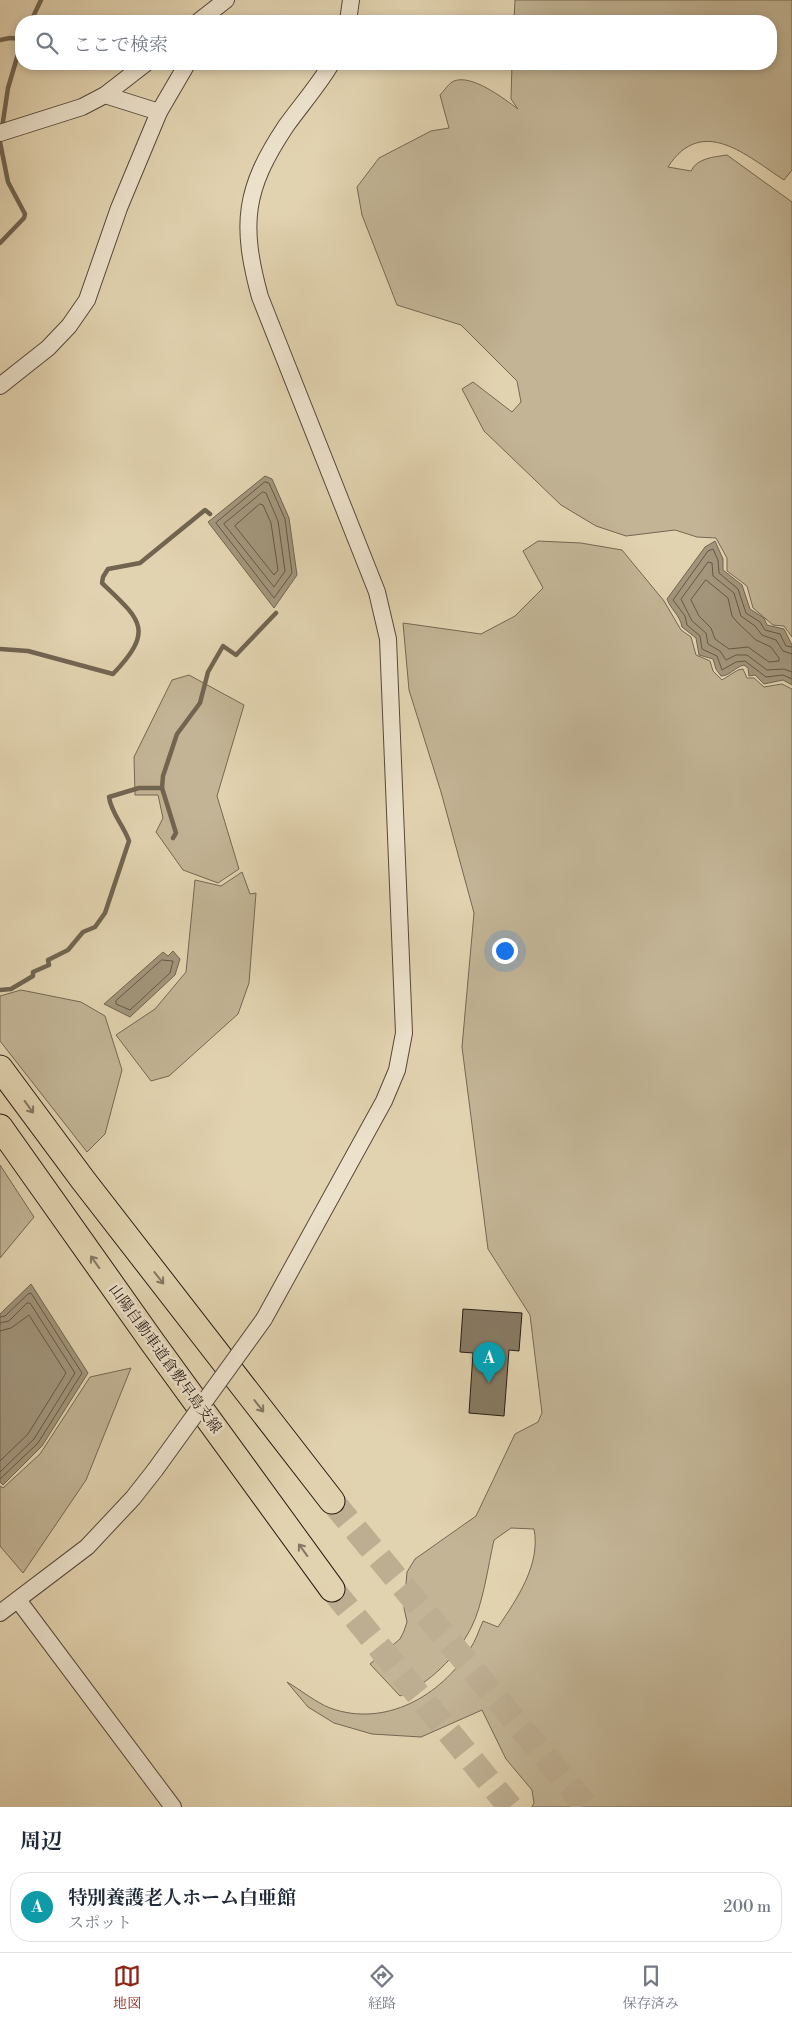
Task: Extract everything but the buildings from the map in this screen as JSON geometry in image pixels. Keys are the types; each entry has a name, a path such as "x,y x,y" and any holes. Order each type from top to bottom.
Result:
{"highway":[{"path":"0,1068 94,1195 332,1501"},
{"name":"山陽自動車道倉敷早島支線","path":"0,1127 153,1343 332,1589"}],"street":[{"path":"207,15 227,0"},
{"path":"223,15 227,0"},
{"path":"349,15 351,0"},
{"path":"2,133 82,107 105,95 137,70"},
{"path":"0,386 48,348 69,326 87,300 119,208 159,112 184,70"},
{"path":"0,1613 87,1546 133,1498 155,1470 264,1319 384,1101 397,1070 404,1033 388,639 377,592 260,296 250,261 247,223 260,170 287,126 327,70"},
{"path":"105,95 159,112"},
{"path":"18,1600 173,1807"}],"shaded area":[{"path":"515,0 792,0 792,170 784,180 740,151 710,141 695,143 681,151 668,167 691,171 697,163 727,155 792,202 792,637 784,626 773,625 753,608 747,586 727,571 727,558 716,538 697,537 675,530 626,536 596,526 561,505 484,431 462,389 473,382 512,412 521,402 517,381 461,325 397,305 362,215 357,187 379,158 431,131 449,128 440,95 454,81 469,81 478,84 496,93 518,109 511,99 512,70 777,70 777,15 514,15"},
{"path":"538,541 581,543 622,550 664,601 681,630 691,637 696,655 710,661 713,671 722,680 743,669 747,678 754,678 764,687 782,684 792,689 792,1807 532,1807 534,1803 532,1790 506,1759 482,1710 421,1737 372,1734 334,1723 308,1707 287,1682 330,1708 351,1713 371,1714 391,1711 410,1704 444,1681 458,1666 476,1639 483,1621 498,1627 526,1581 534,1555 534,1529 511,1528 494,1540 482,1597 471,1628 450,1659 422,1684 400,1696 370,1664 400,1639 404,1631 407,1622 404,1608 407,1572 415,1559 476,1516 515,1434 538,1422 542,1413 530,1315 488,1249 462,1047 474,913 441,792 409,690 403,623 481,634 515,616 543,588 523,551"},
{"path":"189,675 244,705 217,796 239,869 218,883 183,870 156,832 163,818 158,795 135,795 134,757 172,680"},
{"path":"242,872 250,894 256,893 249,983 238,1014 169,1076 151,1081 116,1035 155,1009 186,972 195,880 221,886"},
{"path":"21,990 81,1002 105,1016 122,1070 105,1134 87,1152 0,1041 0,996"},
{"path":"0,1165 34,1217 0,1258"},
{"path":"131,1368 86,1480 23,1573 0,1546 0,1486 3,1488 40,1454 90,1377"}],"water":[{"path":"265,476 272,479 289,518 297,575 274,608 208,522"},
{"path":"715,541 723,559 723,570 742,585 750,609 764,618 767,625 784,629 792,645 792,685 783,680 764,684 755,675 749,676 748,668 744,665 727,675 721,676 716,669 713,659 699,655 696,638 682,627 669,603 667,599 705,547"},
{"path":"173,951 180,959 175,975 130,1017 104,1004 163,952 168,956"},
{"path":"31,1284 88,1373 42,1446 3,1485 0,1482 0,1314"}],"waterway":[{"path":"34,15 41,0"},
{"path":"0,40 15,38"},
{"path":"2,128 8,88 15,64"},
{"path":"0,142 8,182 25,214 24,218 0,243"},
{"path":"0,649 28,651 113,674 134,646 138,636 138,626 134,616 102,583 103,577 108,569 140,563 205,510 210,514"},
{"path":"173,838 176,833 162,788 163,776 177,734 200,703 208,672 223,646 236,655 276,613"},
{"path":"0,990 11,989 33,976 33,972 49,965 48,960 68,950 83,932 95,927 105,913 129,841 112,809 109,797 139,788 162,788"}],"tunnel":[{"path":"332,1501 587,1807"},
{"path":"332,1589 510,1807"}],"place":[{"name":"特別養護老人ホーム白亜館","path":"489,1383"}]}
